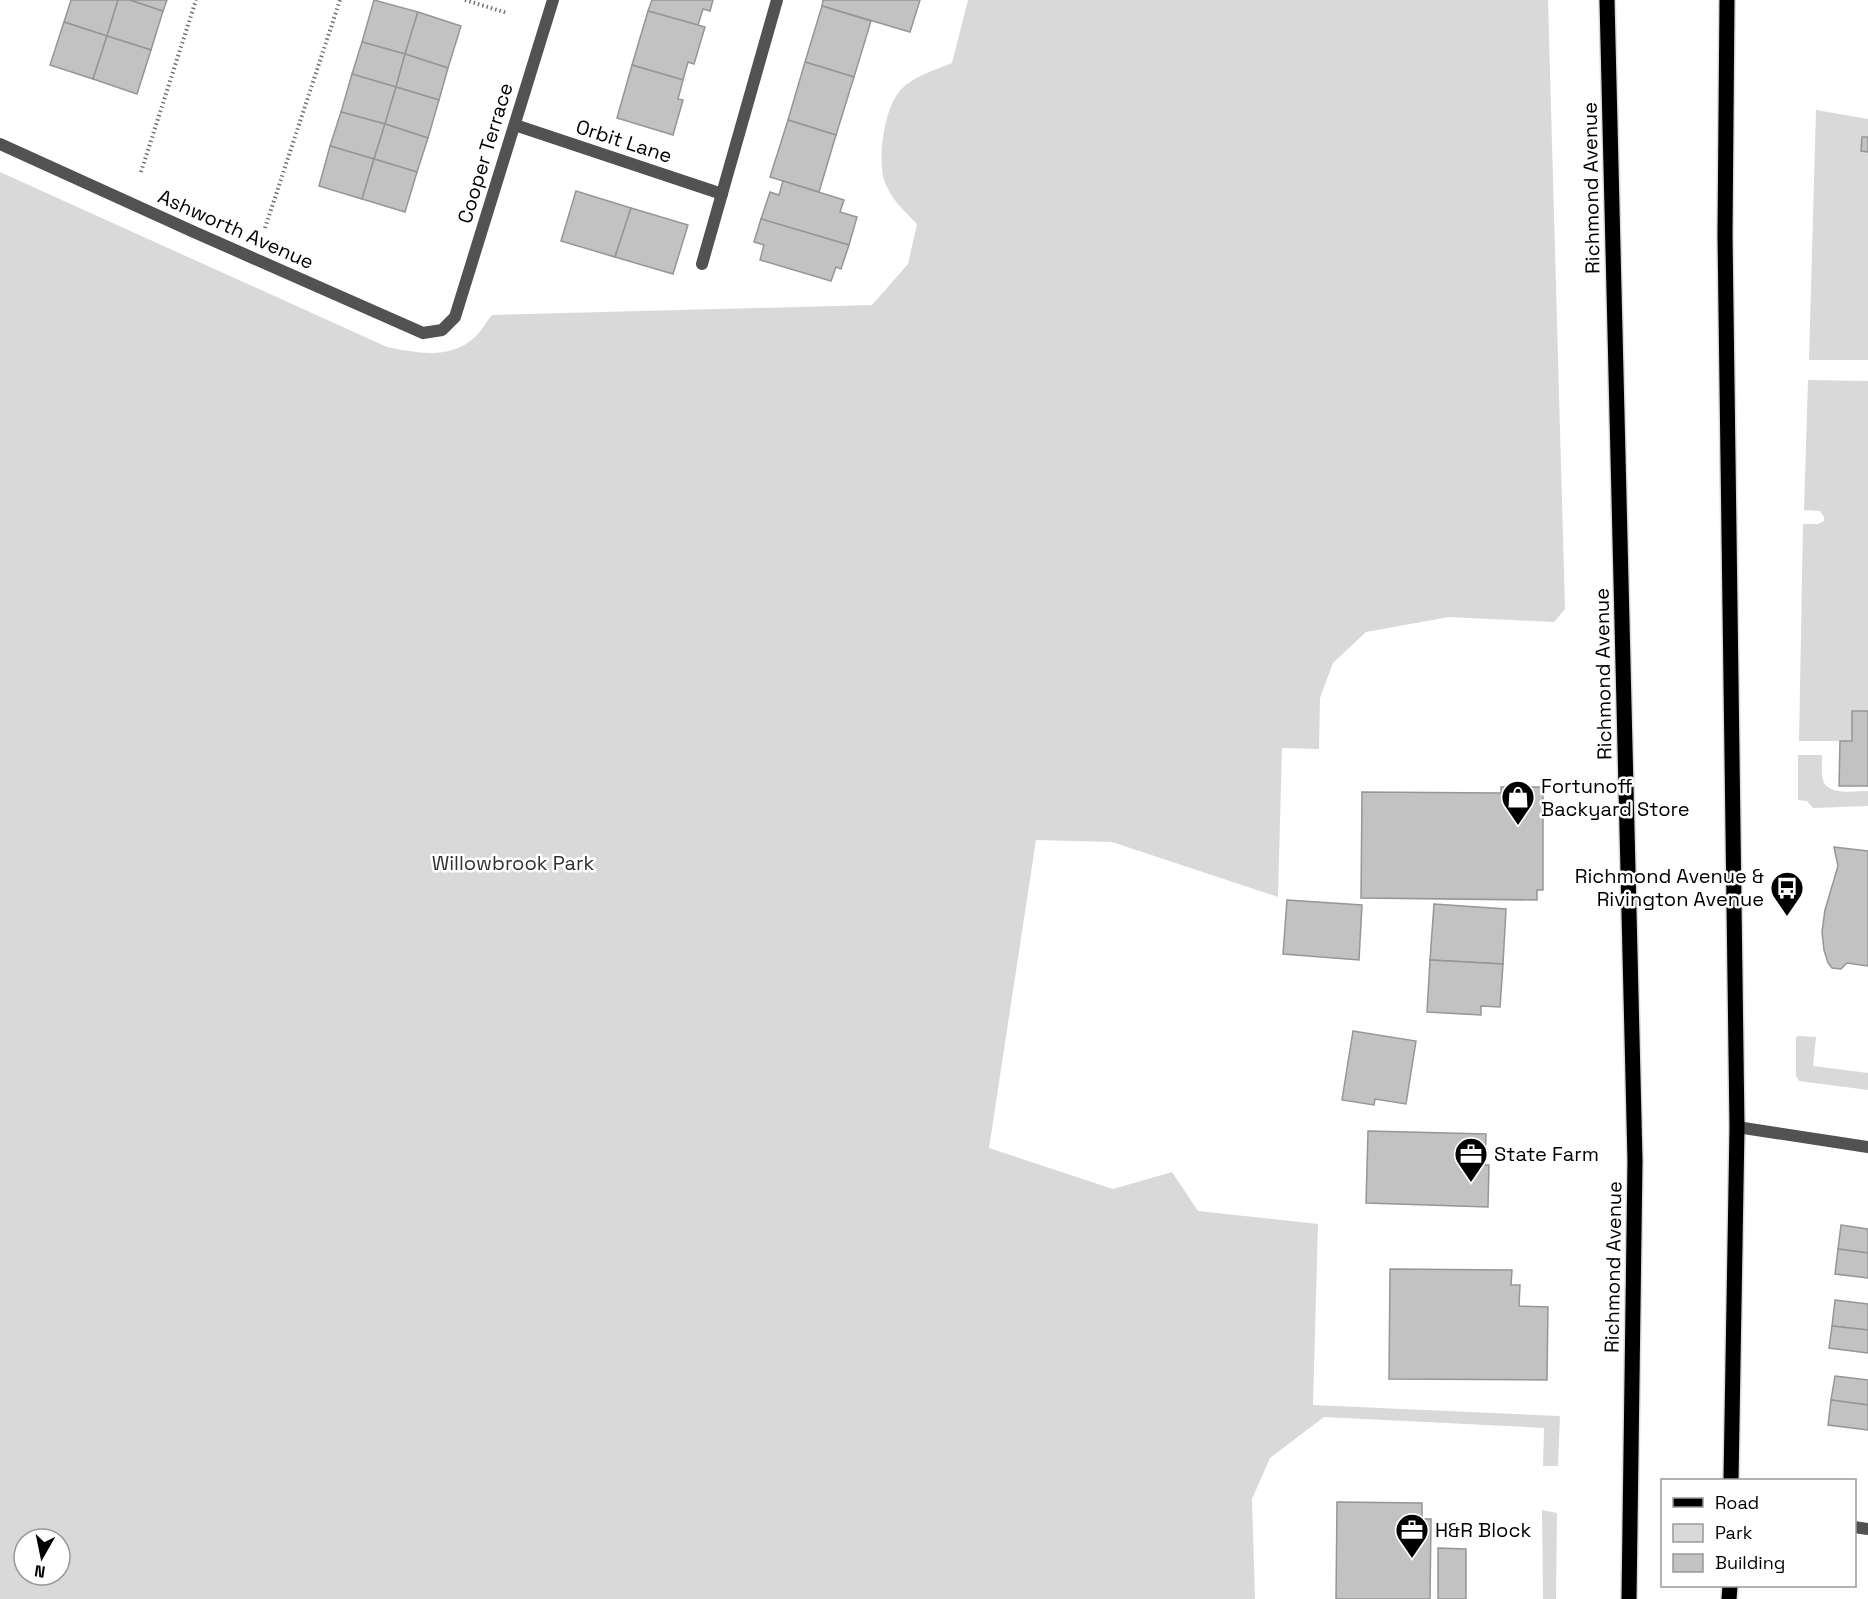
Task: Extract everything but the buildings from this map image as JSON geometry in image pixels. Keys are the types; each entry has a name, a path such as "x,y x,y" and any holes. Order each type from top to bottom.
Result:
{"main road":[{"name":"Richmond Avenue","path":"1608,0 1635,1161 1629,1599"},
{"path":"1727,0 1725,235 1737,1127 1731,1479"}],"street":[{"name":"Cooper Terrace","path":"455,317 553,0"},
{"path":"702,264 777,0"},
{"name":"Orbit Lane","path":"515,124 722,194"},
{"name":"Ashworth Avenue","path":"0,144 423,333 442,330 455,317"},
{"path":"1737,1127 1868,1147"}],"path":[{"path":"141,172 196,0"},
{"path":"265,228 340,0"},
{"path":"465,0 507,13"}],"green space":[{"name":"Willowbrook Park","path":"968,0 1548,0 1565,609 1554,622 1449,617 1366,632 1333,663 1320,698 1319,749 1282,748 1278,897 1112,842 1036,840 989,1148 1113,1189 1172,1172 1198,1211 1318,1224 1313,1405 1560,1416 1558,1466 1543,1466 1544,1428 1324,1417 1270,1458 1252,1499 1255,1599 0,1599 0,172 387,347 421,353 443,352 454,350 474,338 492,315 872,305 908,264 917,224 892,196 883,176 882,151 886,123 889,111 899,92 924,74 952,63"},
{"path":"1816,110 1868,119 1868,360 1809,360"},
{"path":"1808,380 1868,381 1868,711 1852,741 1799,741 1803,524 1818,524 1824,521 1820,511 1804,510"},
{"path":"1798,755 1822,755 1822,774 1826,785 1842,792 1868,791 1868,806 1813,808 1807,801 1798,800"},
{"path":"1796,1037 1816,1037 1813,1066 1868,1073 1868,1090 1799,1081 1796,1076"},
{"path":"1542,1510 1557,1513 1556,1599 1543,1599"}],"place":[{"name":"Fortunoff Backyard Store","path":"1518,826"},
{"name":"Richmond Avenue & Rivington Avenue","path":"1787,917"},
{"name":"State Farm","path":"1471,1183"},
{"name":"H&R Block","path":"1412,1559"}]}
